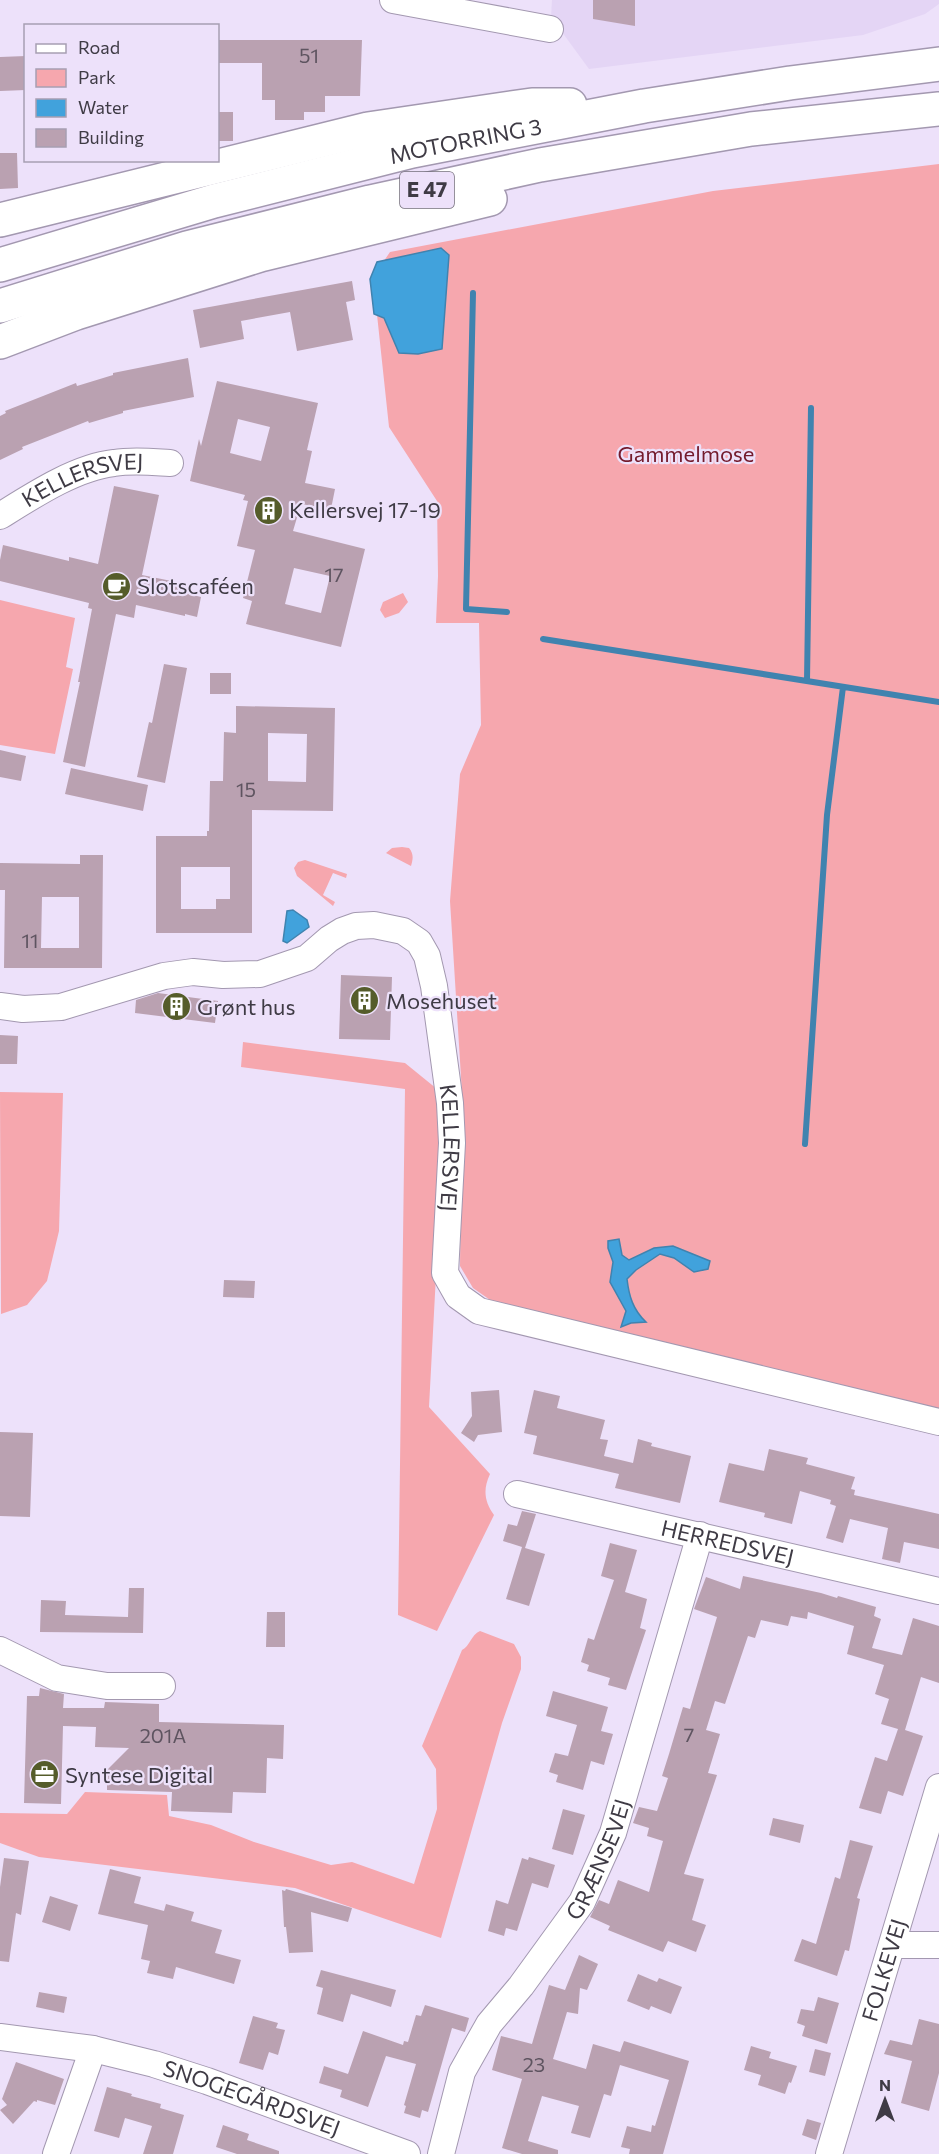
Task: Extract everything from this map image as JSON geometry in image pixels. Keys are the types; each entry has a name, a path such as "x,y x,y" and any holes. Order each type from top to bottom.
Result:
{"highway":[{"name":"MOTORRING 3","path":"0,265 214,201 412,151 644,106 790,82 939,64"},
{"path":"0,220 368,129 532,105 644,106"},
{"name":"MOTORRING 3","path":"0,306 187,248 370,202 540,165 751,129 939,109"},
{"path":"0,342 76,313 260,255 582,176 751,129"}],"street":[{"path":"393,0 550,28"},
{"name":"KELLERSVEJ","path":"0,516 34,495 87,470 112,463 133,461 171,463"},
{"name":"KELLERSVEJ","path":"0,1006 23,1009 61,1007 164,976 193,972 223,975 261,974 307,958 329,939 356,926 374,926 404,932 420,942 427,956 434,986 450,1103 452,1143 445,1273 458,1296 479,1311 939,1422"},
{"name":"HERREDSVEJ","path":"517,1494 939,1591"},
{"name":"GRÆNSEVEJ","path":"441,2154 462,2072 489,2025 521,1986 582,1902 613,1833 700,1535"},
{"path":"0,1650 57,1678 107,1686 162,1686"},
{"name":"FOLKEVEJ","path":"829,2154 939,1787"},
{"path":"893,1945 939,1945"},
{"name":"SNOGEGÅRDSVEJ","path":"0,2037 93,2049 154,2064 407,2154"},
{"path":"56,2154 93,2049"}],"shaded area":[{"path":"552,0 939,0 939,4 925,14 863,35 589,69 551,17"}],"green space":[{"name":"Gammelmose","path":"939,164 939,1411 493,1302 473,1288 460,1266 462,1093 450,901 460,774 481,725 479,623 436,623 437,501 389,427 373,277 390,252 713,191"},
{"path":"403,593 408,602 399,613 385,618 380,610 383,602"},
{"path":"0,600 75,618 66,667 73,669 55,754 0,745"},
{"path":"392,848 409,848 412,852 411,866 386,853"},
{"path":"305,860 347,874 346,878 333,873 323,895 335,902 333,906 297,876 294,868 298,862"},
{"path":"243,1042 405,1063 437,1089 442,1162 429,1407 490,1474 486,1485 486,1495 488,1505 494,1515 437,1631 398,1615 405,1089 241,1067"},
{"path":"0,1092 63,1093 59,1231 47,1281 27,1305 1,1314"},
{"path":"480,1631 514,1644 521,1657 521,1669 502,1723 441,1938 295,1888 39,1857 0,1843 0,1813 67,1814 85,1792 167,1795 169,1816 211,1825 254,1842 331,1865 352,1862 414,1884 437,1809 436,1769 422,1746 462,1650"}],"water":[{"path":"441,248 449,255 442,349 418,354 399,353 384,318 374,314 370,279 377,262"},
{"path":"293,910 307,920 309,927 287,943 283,941 287,911"},
{"path":"619,1239 622,1255 629,1260 654,1248 673,1246 710,1261 708,1269 694,1272 674,1258 660,1254 636,1270 627,1279 629,1291 635,1308 646,1322 631,1323 621,1327 626,1311 610,1282 613,1262 608,1248 608,1241"}],"building":[{"path":"593,0 635,0 635,26 593,19"},
{"path":"219,40 362,40 360,96 325,96 325,112 304,112 304,120 275,120 275,100 262,100 262,63 219,63"},
{"path":"24,56 24,90 0,91 0,57"},
{"path":"219,112 233,112 233,141 219,141"},
{"path":"0,153 17,153 18,188 0,189"},
{"path":"352,281 355,300 346,302 353,340 297,351 290,312 241,321 244,339 200,348 193,310"},
{"path":"188,358 194,397 123,411 123,413 89,423 88,421 22,447 23,449 0,460 0,416 6,413 5,411 76,383 77,386 113,375 113,373"},
{"name":"Kellersvej 17-19","path":"217,381 318,403 307,450 312,451 305,483 335,489 331,509 301,504 293,531 365,549 341,647 246,624 252,601 243,598 255,550 237,546 248,501 243,500 245,495 190,481 199,439 201,446","holes":["238,419 270,427 261,461 230,453","294,568 330,576 321,613 285,604"]},
{"path":"114,486 159,495 142,575 191,585 189,594 201,597 197,617 136,605 134,618 116,614 85,767 63,762 80,682 78,682 92,609 88,608 89,603 0,581 0,560 3,545 69,561 69,557 98,564"},
{"path":"164,664 187,668 165,783 137,777 149,722 152,723"},
{"path":"210,673 231,673 231,694 210,694"},
{"path":"236,706 335,708 333,811 252,810 252,933 156,933 156,836 207,836 210,781 223,781 224,732 236,733","holes":["268,733 307,734 306,782 268,781","181,867 230,867 230,899 216,899 216,909 181,909"]},
{"path":"0,750 26,756 21,781 0,777"},
{"path":"71,768 148,785 143,811 65,794"},
{"path":"80,855 103,855 102,968 4,968 5,890 0,890 0,863 80,864","holes":["42,897 79,897 79,948 41,948"]},
{"name":"Mosehuset","path":"341,975 392,977 390,1040 339,1039"},
{"name":"Grønt hus","path":"158,993 218,1001 215,1023 135,1013 136,1000"},
{"path":"0,1035 18,1036 17,1064 0,1064"},
{"path":"224,1280 255,1281 254,1298 223,1297"},
{"path":"499,1390 502,1432 478,1435 474,1442 461,1433 472,1416 471,1392"},
{"path":"534,1390 560,1396 557,1408 605,1420 600,1439 608,1440 604,1456 633,1463 638,1439 652,1443 651,1446 691,1456 680,1503 615,1488 619,1474 533,1454 537,1436 524,1433"},
{"path":"0,1432 33,1433 30,1517 0,1516"},
{"path":"769,1449 808,1458 806,1464 855,1477 851,1489 855,1490 854,1495 939,1514 939,1549 904,1542 900,1563 882,1559 888,1528 850,1519 843,1543 826,1538 836,1506 830,1504 831,1500 800,1491 792,1524 764,1517 765,1513 719,1502 729,1463 764,1471"},
{"path":"522,1511 536,1514 525,1548 545,1554 529,1606 506,1599 522,1547 503,1541 508,1524 517,1526"},
{"path":"610,1543 637,1550 625,1592 647,1599 640,1628 646,1630 626,1690 608,1685 610,1678 587,1671 589,1665 581,1662 588,1638 594,1640 614,1580 601,1576"},
{"path":"743,1576 837,1598 838,1596 876,1607 874,1616 881,1619 872,1648 902,1655 913,1618 939,1626 939,1683 921,1677 905,1730 923,1736 903,1796 888,1791 881,1814 859,1808 875,1757 887,1761 898,1729 881,1724 889,1699 875,1694 884,1665 847,1654 854,1626 808,1612 807,1619 791,1616 788,1626 761,1620 755,1638 748,1636 725,1704 715,1701 706,1730 720,1734 708,1773 717,1775 684,1874 704,1879 692,1920 706,1925 696,1952 668,1941 663,1952 608,1930 610,1926 590,1917 599,1900 609,1904 618,1880 649,1892 663,1841 647,1836 649,1828 633,1823 639,1807 657,1811 668,1778 662,1776 683,1707 690,1709 717,1617 694,1609 706,1577 740,1589"},
{"path":"129,1588 144,1588 143,1633 40,1632 41,1600 66,1601 65,1615 128,1617"},
{"path":"267,1612 285,1612 285,1647 266,1647"},
{"path":"40,1688 64,1694 63,1708 104,1708 105,1702 159,1704 159,1722 284,1725 283,1759 267,1758 266,1793 233,1792 232,1813 171,1811 172,1792 107,1790 107,1770 129,1748 95,1747 96,1727 63,1726 61,1804 24,1803 27,1696 39,1696"},
{"path":"553,1691 608,1707 601,1731 613,1734 604,1765 591,1761 583,1790 556,1782 558,1775 549,1772 555,1753 568,1756 577,1725 546,1716"},
{"path":"563,1809 585,1815 573,1855 552,1849"},
{"path":"773,1818 804,1825 800,1843 769,1835"},
{"path":"850,1840 873,1846 857,1898 860,1899 849,1951 845,1950 837,1976 794,1961 802,1939 816,1944 835,1877 840,1879"},
{"path":"529,1857 555,1865 548,1888 532,1883 517,1931 506,1928 504,1936 488,1931 496,1900 508,1904 522,1858 528,1860"},
{"path":"4,1858 29,1861 21,1915 16,1913 9,1962 0,1961 0,1887"},
{"path":"110,1869 141,1877 134,1903 164,1911 166,1904 194,1912 191,1921 222,1930 215,1953 241,1960 234,1984 176,1967 173,1979 147,1973 150,1961 141,1959 148,1925 98,1914"},
{"path":"286,1889 352,1908 348,1922 311,1912 313,1952 289,1953 286,1927 284,1927 282,1890"},
{"path":"50,1896 78,1905 70,1931 42,1922"},
{"path":"579,1955 598,1964 587,1990 580,1988 578,2014 567,2012 553,2059 586,2069 593,2044 620,2052 624,2041 689,2061 663,2154 629,2154 630,2149 621,2147 627,2126 651,2132 652,2125 655,2126 669,2080 620,2065 611,2096 604,2094 590,2138 571,2133 579,2106 542,2096 528,2141 558,2150 558,2154 522,2154 502,2148 522,2079 492,2070 501,2036 532,2044 549,1985 565,1990"},
{"path":"321,1970 396,1990 391,2007 351,1994 343,2022 317,2014 323,1988 316,1986"},
{"path":"638,1974 657,1982 659,1978 682,1987 671,2014 651,2006 649,2010 627,2001"},
{"path":"39,1992 67,1997 64,2013 36,2007"},
{"path":"818,1997 839,2003 827,2044 802,2036 805,2026 797,2023 801,2009 814,2011"},
{"path":"425,2005 469,2018 465,2032 452,2028 428,2112 422,2110 420,2118 404,2113 406,2106 404,2105 416,2064 386,2056 368,2107 340,2097 342,2090 319,2083 324,2066 348,2074 363,2031 403,2045 404,2041 408,2042 416,2015 421,2016"},
{"path":"253,2016 278,2023 276,2028 285,2030 278,2055 269,2052 263,2070 239,2063"},
{"path":"919,2019 939,2024 939,2073 929,2111 901,2103 912,2061 884,2054 890,2040 912,2045"},
{"path":"751,2046 771,2052 769,2058 797,2066 785,2094 758,2085 761,2075 744,2070"},
{"path":"815,2049 831,2053 825,2076 809,2072"},
{"path":"16,2062 64,2079 55,2105 34,2101 13,2124 0,2110 7,2105 2,2099"},
{"path":"107,2087 161,2104 160,2108 184,2115 173,2154 143,2154 152,2126 125,2118 119,2138 94,2131"},
{"path":"807,2119 821,2123 816,2140 802,2135"},
{"path":"223,2125 249,2134 247,2140 279,2151 279,2154 237,2154 216,2147"}],"waterway":[{"path":"473,293 466,609 507,612"},
{"path":"807,681 811,408"},
{"path":"543,639 939,702"},
{"path":"805,1144 827,815 843,687"}],"place":[{"name":"Kellersvej 17-19","path":"268,510"},
{"name":"Slotscaféen","path":"116,586"},
{"name":"Mosehuset","path":"365,1001"},
{"name":"Grønt hus","path":"176,1007"},
{"name":"Syntese Digital","path":"44,1775"}]}
